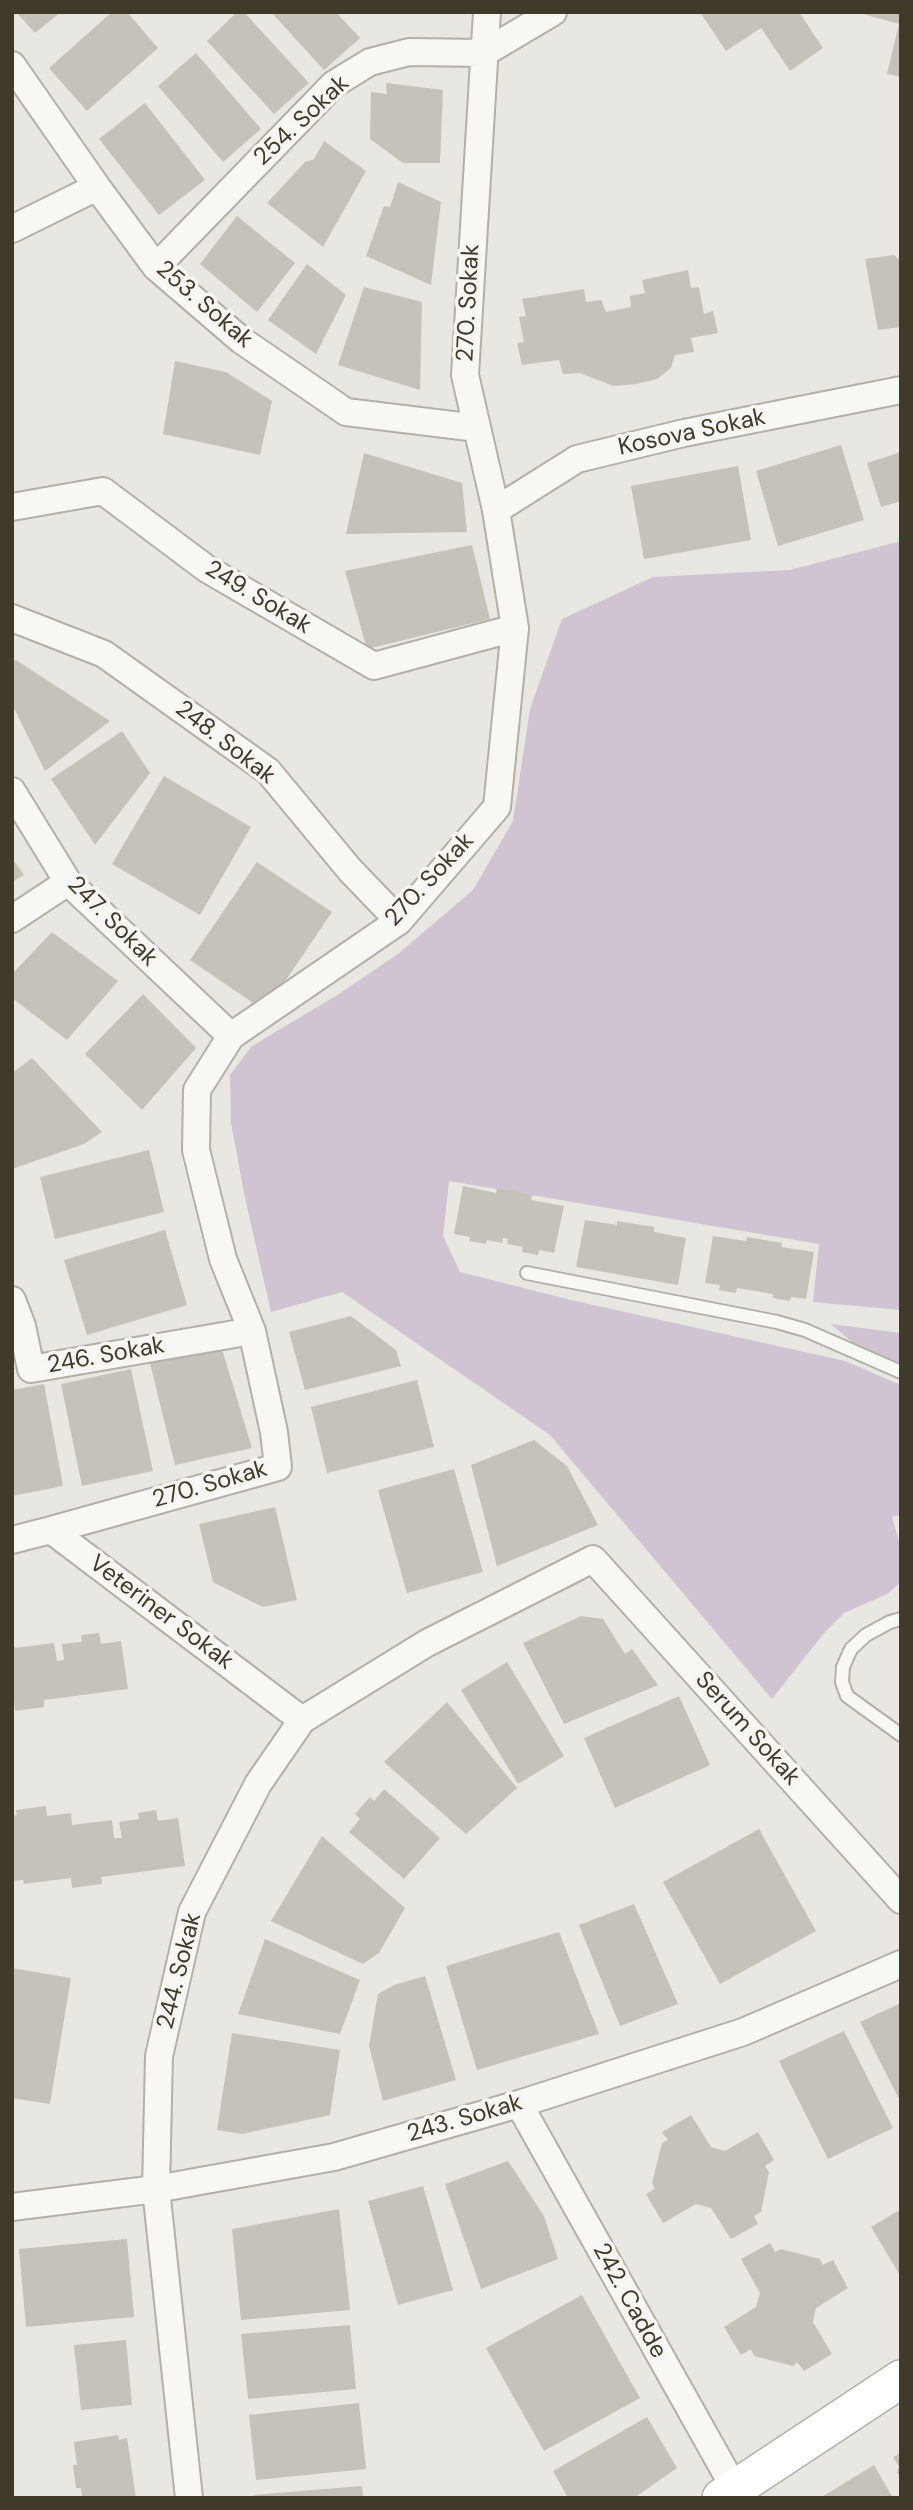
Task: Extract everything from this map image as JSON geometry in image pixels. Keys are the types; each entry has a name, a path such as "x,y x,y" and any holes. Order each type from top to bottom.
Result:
{"main road":[{"path":"732,2495 901,2379"}],"street":[{"name":"270. Sokak","path":"51,1530 278,1467 274,1433 252,1331 223,1259 196,1150 197,1090 231,1036 399,921 497,807 515,628 496,510 465,375 487,12"},
{"path":"484,53 553,12"},
{"name":"254. Sokak","path":"156,267 334,83 370,62 409,52 484,53"},
{"name":"253. Sokak","path":"12,65 156,267 241,340 346,412 477,428"},
{"path":"12,229 97,187"},
{"name":"Kosova Sokak","path":"496,510 577,459 684,433 901,390"},
{"name":"249. Sokak","path":"12,508 103,491 207,569 374,666 515,628"},
{"name":"248. Sokak","path":"12,618 104,654 268,771 350,870 399,921"},
{"name":"247. Sokak","path":"12,791 68,882 231,1036"},
{"path":"12,919 68,882"},
{"name":"246. Sokak","path":"12,1300 22,1326 31,1369 252,1331"},
{"path":"12,1540 51,1530"},
{"name":"Veteriner Sokak","path":"51,1530 302,1720"},
{"name":"244. Sokak","path":"189,2498 156,2189 159,2056 192,1912 258,1784 302,1720 426,1643 593,1559"},
{"name":"Serum Sokak","path":"593,1559 901,1900"},
{"name":"243. Sokak","path":"12,2207 156,2189 334,2157 519,2104 743,2032 901,1964"},
{"name":"242. Cadde","path":"519,2104 732,2495"}],"lane":[{"path":"527,1273 777,1322 805,1330 901,1372"},
{"path":"901,1619 866,1635 851,1649 843,1667 842,1682 847,1696 901,1735"}],"shaded area":[{"path":"901,541 901,1310 813,1302 819,1244 449,1181 443,1236 460,1272 571,1300 845,1361 901,1385 901,1515 892,1517 901,1548 901,1582 887,1594 844,1613 824,1633 772,1699 550,1435 342,1292 271,1312 231,1123 230,1075 252,1046 339,994 398,954 473,890 513,821 530,709 562,619 653,577 790,570"},
{"path":"831,1324 901,1333 901,1366 861,1350"}],"building":[{"path":"16,12 61,12 35,33"},
{"path":"112,12 127,12 158,48 87,111 49,68"},
{"path":"237,12 244,12 309,83 274,114 207,41"},
{"path":"271,12 336,12 360,38 324,70"},
{"path":"700,12 799,12 823,48 790,71 761,28 726,51"},
{"path":"856,12 901,12 901,77 887,74 899,24"},
{"path":"196,53 261,129 223,162 158,86"},
{"path":"386,83 443,90 440,163 403,163 370,139 371,92 387,94"},
{"path":"145,103 205,180 159,215 99,139"},
{"path":"324,141 366,171 323,247 267,203 305,162 314,159"},
{"path":"398,182 441,202 431,285 366,256 384,206 390,207"},
{"path":"237,216 295,263 257,312 200,264"},
{"path":"894,255 901,261 901,327 878,330 865,259"},
{"path":"307,264 346,295 316,354 268,320"},
{"path":"688,270 691,288 699,287 704,314 713,311 718,333 691,338 694,352 675,355 671,368 657,379 613,386 580,373 563,374 559,360 522,365 517,343 524,342 519,317 526,316 522,299 584,289 586,302 601,300 606,312 631,307 630,296 645,293 642,280"},
{"path":"364,287 422,302 420,390 338,365"},
{"path":"175,361 226,372 272,401 260,455 163,434"},
{"path":"841,445 864,520 778,546 756,471"},
{"path":"901,452 901,501 881,507 867,463"},
{"path":"364,453 462,483 467,532 346,534"},
{"path":"738,466 751,540 644,559 631,486"},
{"path":"472,545 490,619 367,649 345,571"},
{"path":"16,660 110,721 45,771 12,704 12,662"},
{"path":"122,731 150,773 95,845 51,779"},
{"path":"164,776 251,827 200,915 112,864"},
{"path":"12,858 24,875 12,882"},
{"path":"257,862 332,912 265,1011 190,960"},
{"path":"52,932 118,981 67,1040 12,998 12,974"},
{"path":"143,994 196,1048 142,1110 85,1054"},
{"path":"32,1058 102,1132 84,1144 12,1169 12,1073"},
{"path":"149,1150 164,1212 55,1239 40,1177"},
{"path":"463,1186 496,1193 497,1188 532,1195 531,1200 564,1206 554,1253 539,1250 538,1255 522,1252 523,1247 507,1244 508,1239 503,1238 502,1243 487,1240 486,1244 469,1241 470,1237 454,1234"},
{"path":"585,1220 617,1225 617,1221 654,1227 654,1232 686,1238 678,1285 576,1267"},
{"path":"165,1230 187,1305 87,1335 64,1260"},
{"path":"713,1236 746,1241 747,1237 782,1243 781,1247 814,1252 806,1299 791,1297 790,1301 773,1298 773,1294 737,1288 736,1293 719,1290 720,1285 705,1283"},
{"path":"351,1316 396,1350 401,1366 305,1390 289,1332"},
{"path":"221,1346 252,1448 175,1465 150,1363"},
{"path":"131,1369 153,1471 82,1486 61,1384"},
{"path":"417,1380 434,1447 327,1473 311,1407"},
{"path":"44,1384 63,1486 12,1496 12,1390"},
{"path":"534,1440 567,1466 598,1525 497,1566 471,1465"},
{"path":"454,1469 483,1572 407,1593 378,1490"},
{"path":"275,1507 297,1600 263,1607 213,1582 199,1524"},
{"path":"581,1616 603,1619 625,1654 632,1649 658,1685 564,1724 523,1643"},
{"path":"99,1633 101,1644 121,1641 128,1689 44,1700 44,1707 15,1711 12,1701 12,1639 15,1648 54,1643 57,1661 64,1660 62,1644 82,1642 81,1635"},
{"path":"507,1662 564,1756 518,1784 461,1690"},
{"path":"679,1696 710,1765 615,1808 584,1738"},
{"path":"447,1702 517,1788 466,1834 384,1762"},
{"path":"384,1789 440,1838 404,1879 349,1832 360,1819 355,1814 370,1797 374,1801"},
{"path":"46,1806 47,1816 71,1813 72,1825 112,1820 114,1838 122,1838 119,1822 139,1819 138,1813 156,1810 158,1821 178,1818 185,1866 101,1877 102,1884 72,1888 71,1878 24,1884 23,1880 12,1881 12,1816 17,1815 16,1810"},
{"path":"759,1829 816,1931 720,1984 663,1882"},
{"path":"322,1836 405,1908 379,1953 363,1964 271,1921"},
{"path":"634,1904 678,2004 620,2026 579,1925"},
{"path":"559,1932 599,2034 477,2070 446,1966"},
{"path":"265,1939 360,1980 340,2034 238,2014"},
{"path":"12,1968 71,1978 50,2104 12,2098"},
{"path":"425,1976 456,2080 383,2101 369,2046 378,1994 394,1985"},
{"path":"901,2003 901,2103 860,2022"},
{"path":"844,2031 893,2128 828,2159 779,2061"},
{"path":"232,2033 340,2050 330,2115 242,2134 217,2130"},
{"path":"691,2115 711,2147 725,2151 758,2132 774,2160 765,2166 769,2172 761,2212 754,2216 758,2224 731,2239 711,2208 696,2204 663,2223 646,2194 655,2189 652,2183 662,2143 668,2140 662,2132"},
{"path":"508,2161 544,2216 558,2259 481,2289 445,2184"},
{"path":"423,2186 453,2290 398,2305 368,2201"},
{"path":"339,2209 350,2310 241,2320 232,2229"},
{"path":"901,2209 901,2277 871,2227"},
{"path":"127,2239 134,2317 26,2327 19,2249"},
{"path":"770,2243 775,2252 781,2249 820,2259 823,2265 833,2260 848,2288 816,2308 813,2322 832,2354 804,2371 797,2362 793,2366 754,2356 751,2349 741,2355 724,2327 756,2307 760,2293 741,2259"},
{"path":"582,2295 640,2398 544,2451 486,2348"},
{"path":"350,2325 356,2389 248,2399 241,2334"},
{"path":"126,2340 132,2405 81,2410 74,2345"},
{"path":"359,2403 366,2469 256,2480 249,2415"},
{"path":"647,2417 677,2468 634,2498 568,2498 553,2471"},
{"path":"118,2435 119,2440 127,2438 136,2498 82,2498 81,2488 76,2488 74,2442"},
{"path":"901,2453 901,2479 897,2472 899,2467 893,2457"},
{"path":"874,2465 893,2498 820,2498"},
{"path":"362,2486 363,2498 253,2498 253,2495"}]}
